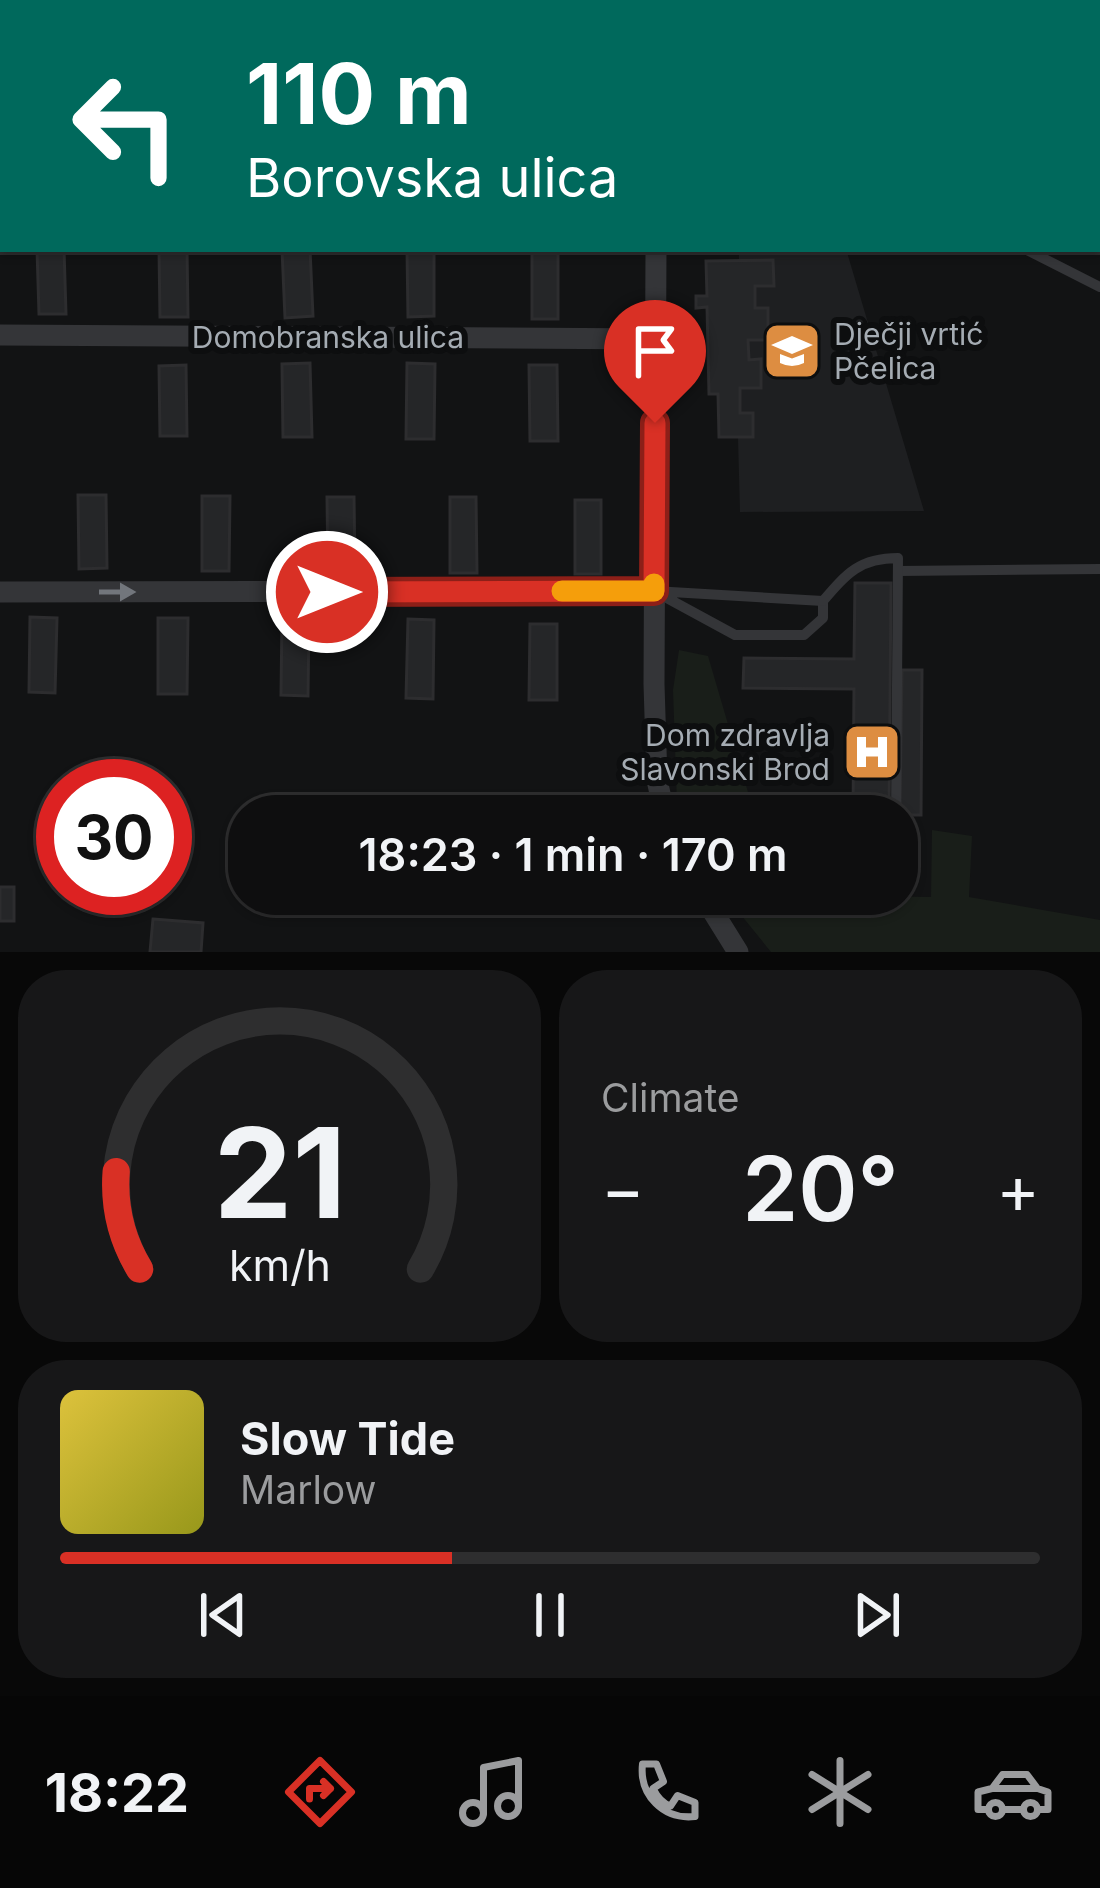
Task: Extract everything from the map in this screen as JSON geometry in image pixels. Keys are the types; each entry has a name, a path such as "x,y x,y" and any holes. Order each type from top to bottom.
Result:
{"street":[{"path":"656,252 655,761 661,795"},
{"name":"Domobranska ulica","path":"0,335 656,339"},
{"path":"0,592 654,591"},
{"path":"715,915 738,952"}],"lane":[{"path":"1031,252 1100,287"},
{"path":"654,591 735,635 804,635 823,618 824,601 851,568 872,558 898,558 896,795"},
{"path":"898,571 1100,569"},
{"path":"654,591 824,601"}],"shaded area":[{"name":"Dječji vrtić Pčelica","path":"739,252 847,252 924,511 740,512 738,438 719,437 718,395 709,394 707,308 696,308 696,296 707,295 706,261 739,261"},
{"path":"679,650 708,656 749,795 677,795 673,690"},
{"path":"932,830 972,836 969,897 1100,920 1100,952 771,952 741,915 918,915 918,897 931,897"}],"building":[{"path":"37,252 64,252 66,314 39,314"},
{"path":"159,252 187,252 188,317 160,317"},
{"path":"282,252 310,252 313,316 285,318"},
{"path":"407,252 434,252 434,316 408,317"},
{"path":"532,252 558,252 558,319 532,319"},
{"path":"773,260 774,286 755,286 755,308 768,308 768,340 748,340 749,360 761,359 761,388 740,388 740,413 753,413 753,437 719,437 718,394 709,394 707,307 696,308 696,296 707,296 706,261"},
{"path":"310,363 312,437 283,437 282,364"},
{"path":"407,363 435,364 434,439 406,439"},
{"path":"186,365 187,436 160,436 159,366"},
{"path":"529,365 557,365 558,441 530,441"},
{"path":"78,495 106,495 107,568 79,569"},
{"path":"202,496 230,496 229,571 202,571"},
{"path":"327,497 354,497 355,571 328,572"},
{"path":"450,497 476,497 477,573 450,573"},
{"path":"575,500 601,500 601,574 575,574"},
{"name":"Dom zdravlja Slavonski Brod","path":"855,583 891,583 889,795 853,795 854,689 743,688 744,658 854,659"},
{"path":"30,617 57,618 55,693 29,692"},
{"path":"158,618 188,618 187,694 158,694"},
{"path":"282,618 309,618 308,696 281,695"},
{"path":"408,619 434,620 433,699 406,698"},
{"path":"530,624 557,624 557,700 529,700"},
{"path":"902,670 922,670 921,815 918,795 900,795"},
{"path":"0,887 14,887 14,921 0,921"},
{"path":"153,919 203,923 201,952 150,952"}],"slow traffic":[{"path":"562,591 654,591 654,584"}],"place":[{"name":"Dječji vrtić Pčelica","path":"792,351"},
{"name":"Dom zdravlja Slavonski Brod","path":"872,752"}],"route":[{"path":"327,592 654,591 655,423"}]}
